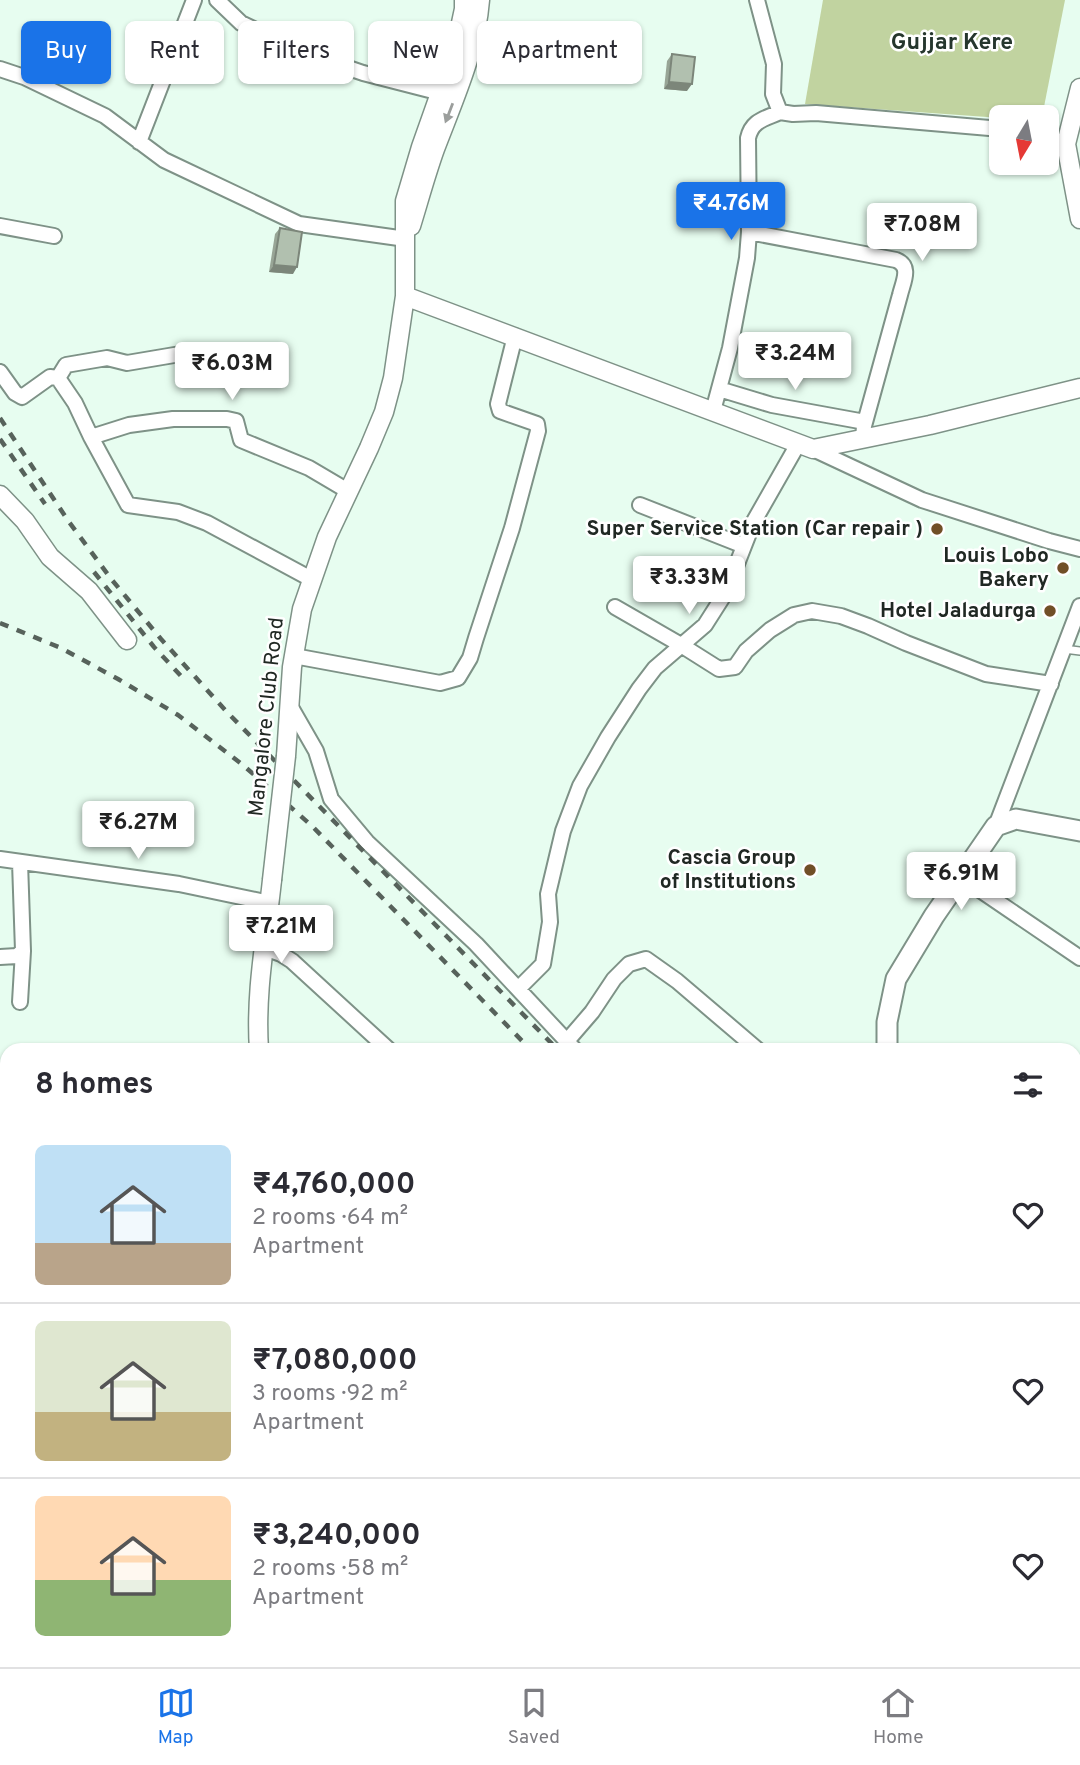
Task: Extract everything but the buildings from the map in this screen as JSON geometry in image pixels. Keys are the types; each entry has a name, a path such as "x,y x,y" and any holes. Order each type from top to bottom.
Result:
{"main road":[{"path":"887,1043 887,1022 896,979 934,916 996,826 1016,819 1080,831"}],"street":[{"path":"139,142 194,0"},
{"path":"217,0 241,23 296,50 363,73 441,93"},
{"name":"Mangalore Club Road","path":"259,1043 259,988 286,756 294,656 302,609 327,537 369,448 390,390 405,296 405,201 455,51 464,0"},
{"name":"Mangalore Club Road","path":"406,239 470,55 480,0"},
{"path":"757,0 774,64 773,94 780,112"},
{"path":"0,69 24,77 105,116 164,160 299,224 406,239"},
{"path":"1080,88 1066,144 1080,219"},
{"path":"713,411 730,348 747,258 748,138 754,124 780,112 989,128"},
{"path":"1059,141 1066,144"},
{"path":"0,226 54,236"},
{"path":"749,232 903,262 905,274 864,430"},
{"path":"405,296 806,446 922,500 1080,549"},
{"path":"294,656 440,682 458,678 470,658 512,527 538,431 537,424 500,411 498,404 515,336"},
{"path":"58,378 66,365 107,358 127,363 198,351"},
{"path":"0,372 15,393 22,397 50,377 58,378 75,403 128,505 178,512 208,523 313,580"},
{"path":"518,989 543,964 550,922 548,894 563,831 580,786 608,737 655,668 705,625 726,592 753,523 806,446 864,430 930,425 1080,388"},
{"path":"719,389 864,430"},
{"path":"91,438 129,425 173,419 227,419 236,421 241,440 309,468 348,491"},
{"path":"0,495 25,520 50,557 89,591 127,640"},
{"path":"640,505 744,546"},
{"path":"996,826 1080,606"},
{"path":"615,607 719,669 735,667 746,651 770,630 794,615 813,611 859,622 986,674 1051,684"},
{"path":"289,704 316,751 331,799 367,842 476,944 568,1043"},
{"path":"0,859 178,884 270,903"},
{"path":"20,862 23,951 20,1002"},
{"path":"961,877 1080,958"},
{"path":"264,948 292,961 381,1043"},
{"path":"0,957 17,956 23,951"},
{"path":"573,1043 614,979 629,964 646,960 677,981 750,1043"}],"lane":[{"path":"1064,649 1080,651"}],"green space":[{"path":"823,0 1065,0 1044,105 989,105 989,117 805,104"}],"railway":[{"path":"0,418 69,522 161,639 226,711 551,1043"},
{"path":"0,439 45,504"},
{"path":"94,572 154,647 181,676"},
{"path":"0,623 61,648 118,679 178,715 243,765 312,826 524,1043"}],"place":[{"name":"Super Service Station (Car repair )","path":"937,529"},
{"name":"Louis Lobo Bakery","path":"1063,568"},
{"name":"Hotel Jaladurga","path":"1050,611"},
{"name":"Cascia Group of Institutions","path":"810,870"}],"district":[{"name":"Gujjar Kere","path":"952,43"}]}
